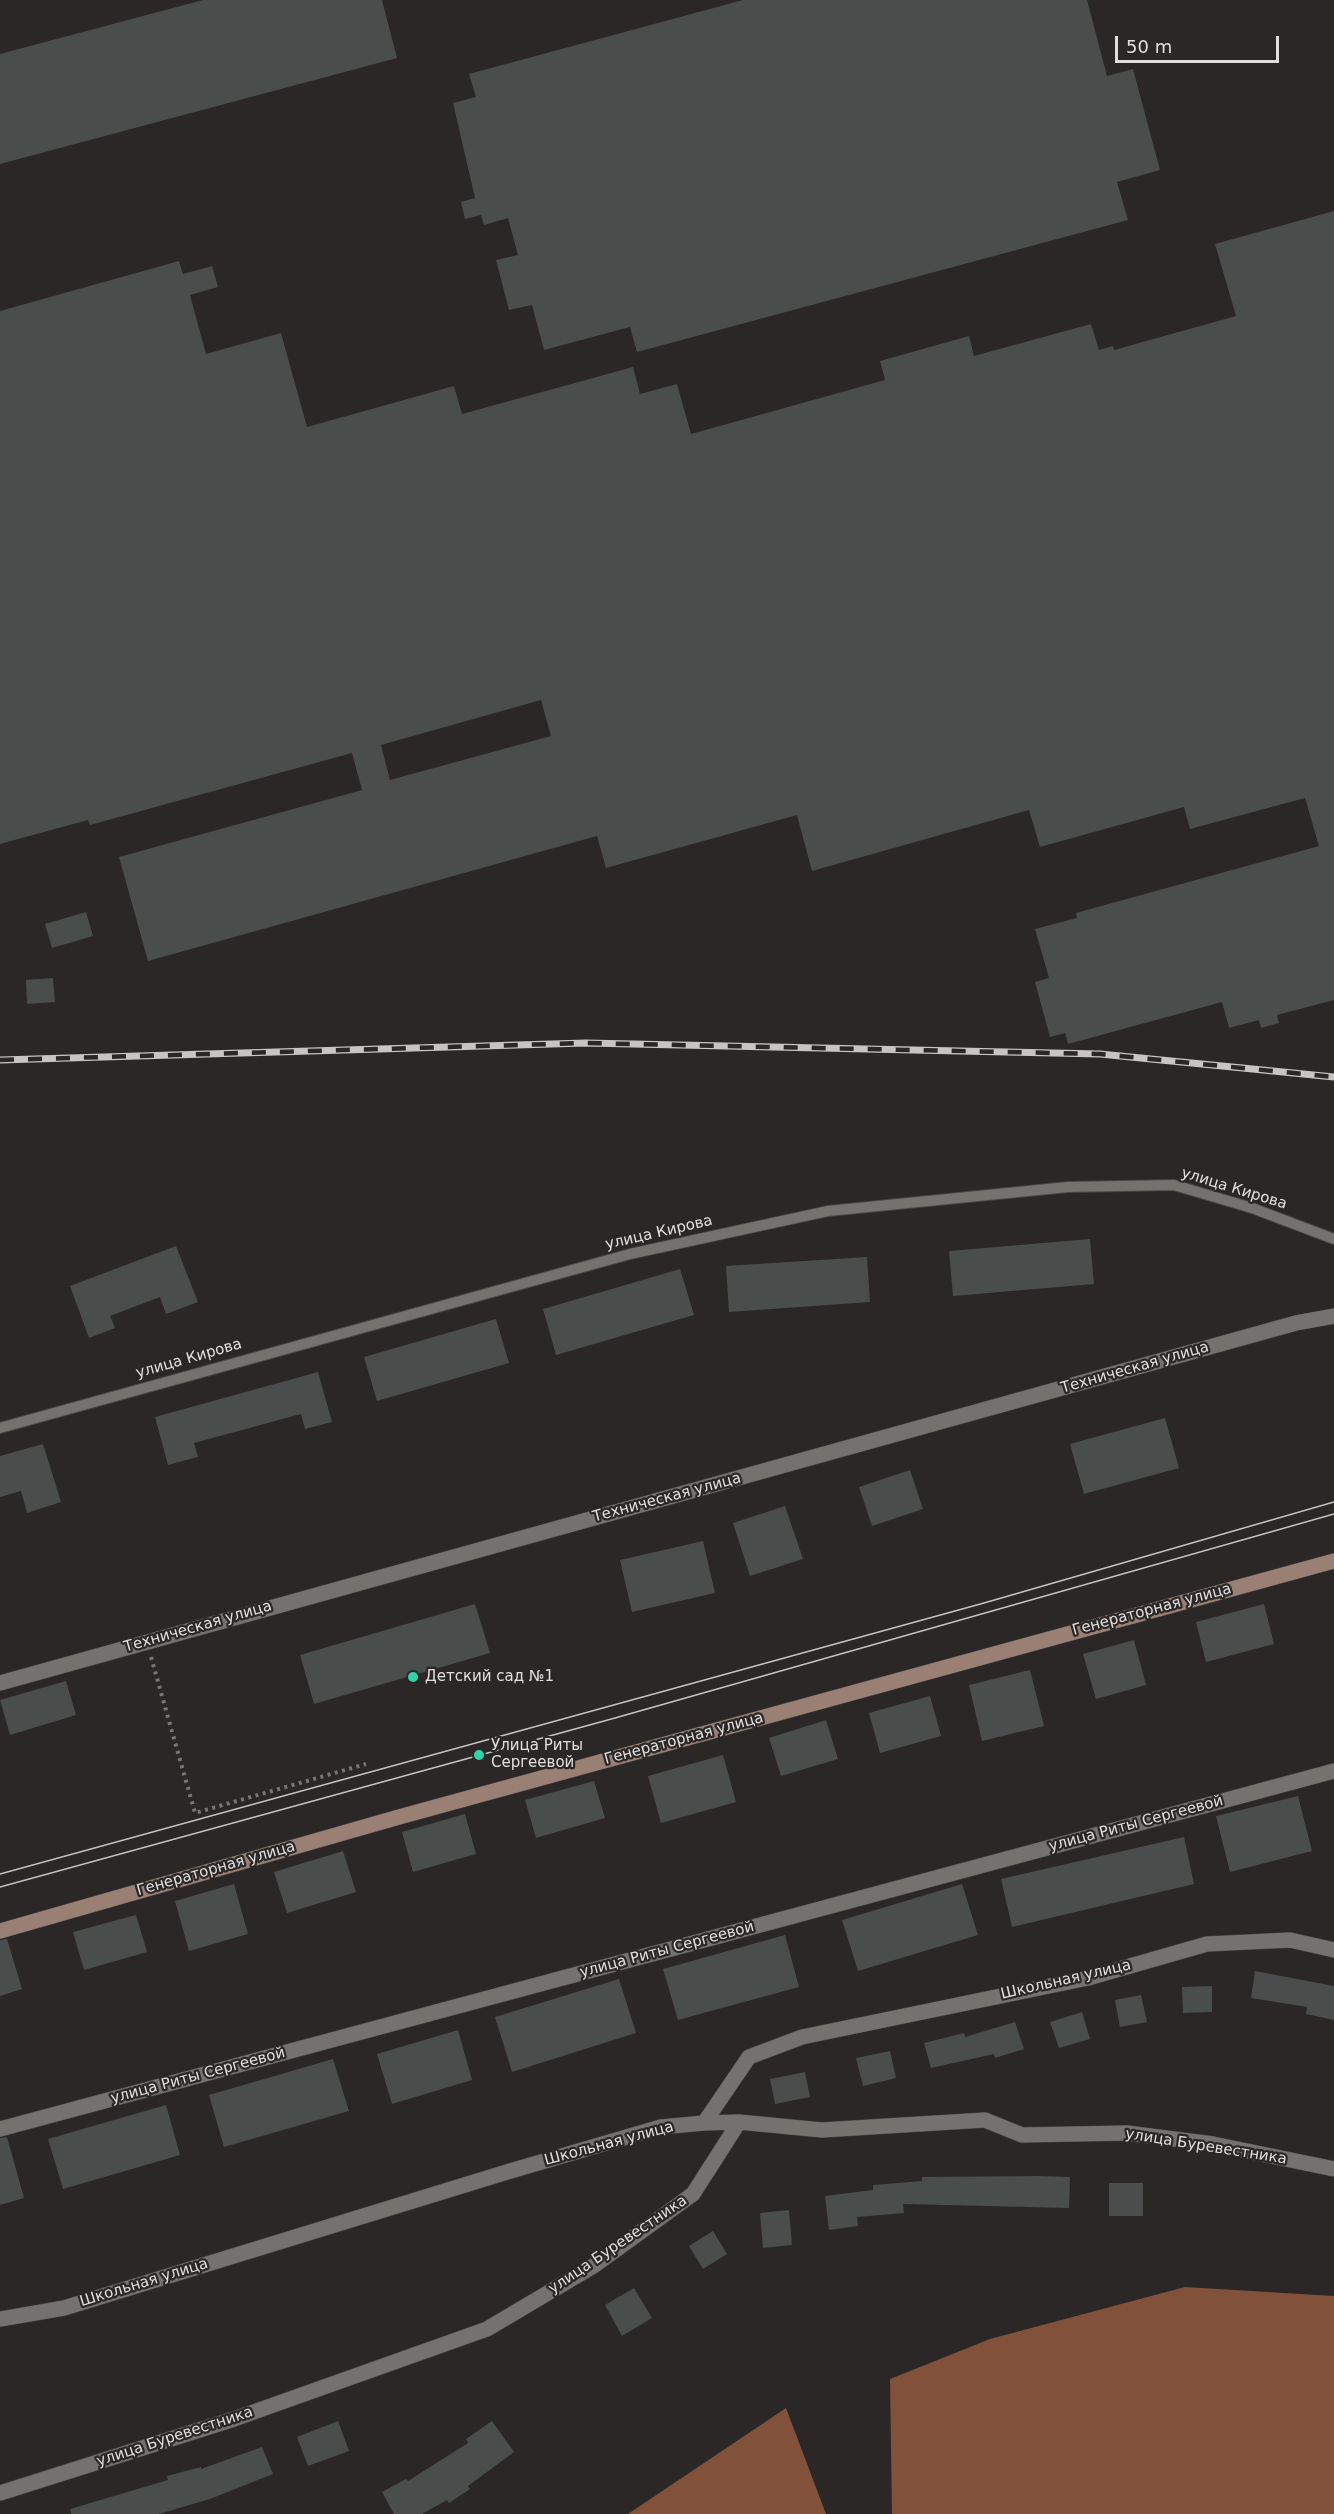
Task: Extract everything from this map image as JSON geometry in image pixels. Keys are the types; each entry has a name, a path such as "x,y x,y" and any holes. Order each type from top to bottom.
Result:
{"main road":[{"name":"Генераторная улица","path":"0,1931 410,1813 1334,1561"}],"street":[{"name":"Техническая улица","path":"0,1683 1296,1323 1334,1316"},
{"name":"улица Риты Сергеевой","path":"0,2129 1334,1771"},
{"name":"Школьная улица","path":"0,2319 64,2308 661,2127 704,2123 749,2057 802,2037 1088,1978 1207,1944 1290,1940 1334,1950"},
{"name":"улица Буревестника","path":"0,2493 234,2419 487,2330 595,2265 693,2194 739,2122 822,2130 984,2120 1022,2135 1127,2133 1213,2145 1334,2169"},
{"path":"704,2123 739,2122"}],"lane":[{"name":"улица Кирова","path":"0,1428 630,1254 828,1211 1068,1187 1174,1185 1252,1208 1334,1239"}],"path":[{"path":"147,1642 195,1813 366,1764"}],"shaded area":[{"path":"1185,2287 1334,2296 1334,2514 892,2514 890,2379 990,2339"},
{"path":"786,2408 826,2514 628,2514"}],"building":[{"path":"203,0 382,0 397,58 0,164 0,54"},
{"path":"743,0 1087,0 1107,76 1133,69 1160,170 1117,182 1128,220 637,352 630,327 544,350 532,305 509,310 496,260 518,255 508,218 484,225 481,215 465,219 461,202 475,198 453,103 476,97 469,74"},
{"path":"1334,211 1334,1000 1277,1015 1279,1023 1261,1028 1259,1020 1229,1028 1222,1002 1068,1044 1065,1033 1050,1037 1035,982 1049,978 1035,929 1077,918 1076,913 1319,846 1305,798 1190,829 1184,807 1040,847 1029,810 812,871 797,815 606,868 597,836 148,961 119,857 362,790 352,753 90,825 88,820 0,844 0,311 179,261 183,274 212,266 218,287 190,295 206,354 281,333 307,427 454,386 462,414 633,367 640,394 677,384 691,434 885,380 880,361 969,336 974,356 1091,324 1099,350 1113,346 1114,350 1236,316 1215,244","holes":["541,700 551,736 390,780 381,745"]},
{"path":"86,912 93,936 52,948 45,924"},
{"path":"53,978 55,1002 27,1004 26,980"},
{"path":"1090,1239 1094,1284 953,1296 949,1251"},
{"path":"176,1246 198,1302 166,1314 160,1297 110,1316 115,1328 89,1338 70,1286"},
{"path":"867,1257 870,1302 729,1312 726,1266"},
{"path":"680,1269 694,1315 556,1355 543,1309"},
{"path":"496,1319 509,1363 377,1401 364,1357"},
{"path":"318,1372 332,1422 305,1429 301,1414 194,1443 198,1457 168,1465 155,1417"},
{"path":"1165,1418 1179,1468 1084,1494 1070,1444"},
{"path":"43,1444 61,1502 27,1513 21,1491 0,1497 0,1456"},
{"path":"910,1470 923,1509 872,1526 859,1487"},
{"path":"785,1506 803,1559 750,1576 733,1523"},
{"path":"703,1541 715,1593 632,1612 620,1560"},
{"name":"Детский сад №1","path":"475,1604 490,1653 314,1704 300,1655"},
{"path":"1264,1604 1274,1644 1206,1662 1196,1622"},
{"path":"1134,1640 1146,1685 1096,1699 1083,1654"},
{"path":"1030,1670 1044,1726 982,1741 969,1685"},
{"path":"66,1681 76,1715 10,1735 0,1700"},
{"path":"930,1696 941,1736 880,1753 869,1713"},
{"path":"826,1720 838,1759 781,1776 769,1738"},
{"path":"723,1755 736,1802 661,1823 648,1776"},
{"path":"594,1781 605,1818 536,1838 525,1800"},
{"path":"1298,1796 1312,1851 1230,1872 1216,1816"},
{"path":"465,1814 476,1854 413,1872 402,1832"},
{"path":"1184,1837 1194,1884 1012,1927 1001,1879"},
{"path":"343,1851 356,1892 287,1913 274,1872"},
{"path":"234,1884 248,1934 189,1951 175,1901"},
{"path":"962,1884 978,1935 858,1971 842,1920"},
{"path":"136,1915 147,1952 84,1970 73,1932"},
{"path":"785,1935 799,1987 678,2020 663,1969"},
{"path":"7,1939 22,1989 0,1996 0,1940"},
{"path":"1255,1971 1334,1986 1334,2020 1306,2014 1307,2007 1251,1998"},
{"path":"619,1979 636,2033 512,2072 495,2017"},
{"path":"1212,1986 1212,2012 1183,2013 1182,1987"},
{"path":"1141,1995 1147,2022 1120,2027 1115,2000"},
{"path":"1082,2012 1090,2039 1059,2048 1050,2022"},
{"path":"1015,2022 1024,2049 995,2058 994,2054 931,2068 924,2043 964,2033 965,2037"},
{"path":"458,2030 472,2080 392,2104 377,2054"},
{"path":"890,2051 896,2078 863,2086 856,2058"},
{"path":"333,2059 349,2111 224,2147 209,2095"},
{"path":"805,2072 810,2097 775,2104 770,2079"},
{"path":"166,2105 180,2155 63,2189 48,2139"},
{"path":"7,2137 24,2198 0,2205 0,2138"},
{"path":"922,2177 1070,2177 1069,2208 903,2204 904,2213 857,2217 858,2226 829,2230 825,2196 873,2190 873,2185 922,2181"},
{"path":"1109,2183 1143,2183 1143,2216 1109,2216"},
{"path":"789,2210 792,2245 763,2248 760,2213"},
{"path":"713,2231 727,2254 703,2269 689,2246"},
{"path":"634,2288 652,2318 622,2336 605,2305"},
{"path":"338,2421 349,2451 308,2466 297,2437"},
{"path":"492,2421 514,2452 468,2486 470,2489 449,2503 447,2500 422,2514 394,2514 382,2492 406,2479 408,2481 468,2443 466,2439"},
{"path":"262,2447 273,2474 210,2499 159,2514 71,2514 70,2509 168,2480 167,2476 201,2467 201,2469"}],"tram line":[{"path":"0,1874 984,1603 1334,1502"},
{"path":"0,1887 615,1718 1334,1514"}],"railway":[{"path":"0,1060 586,1043 1100,1054 1334,1077"}],"place":[{"name":"Детский сад №1","path":"413,1677"},
{"name":"Улица Риты Сергеевой","path":"479,1755"}]}
